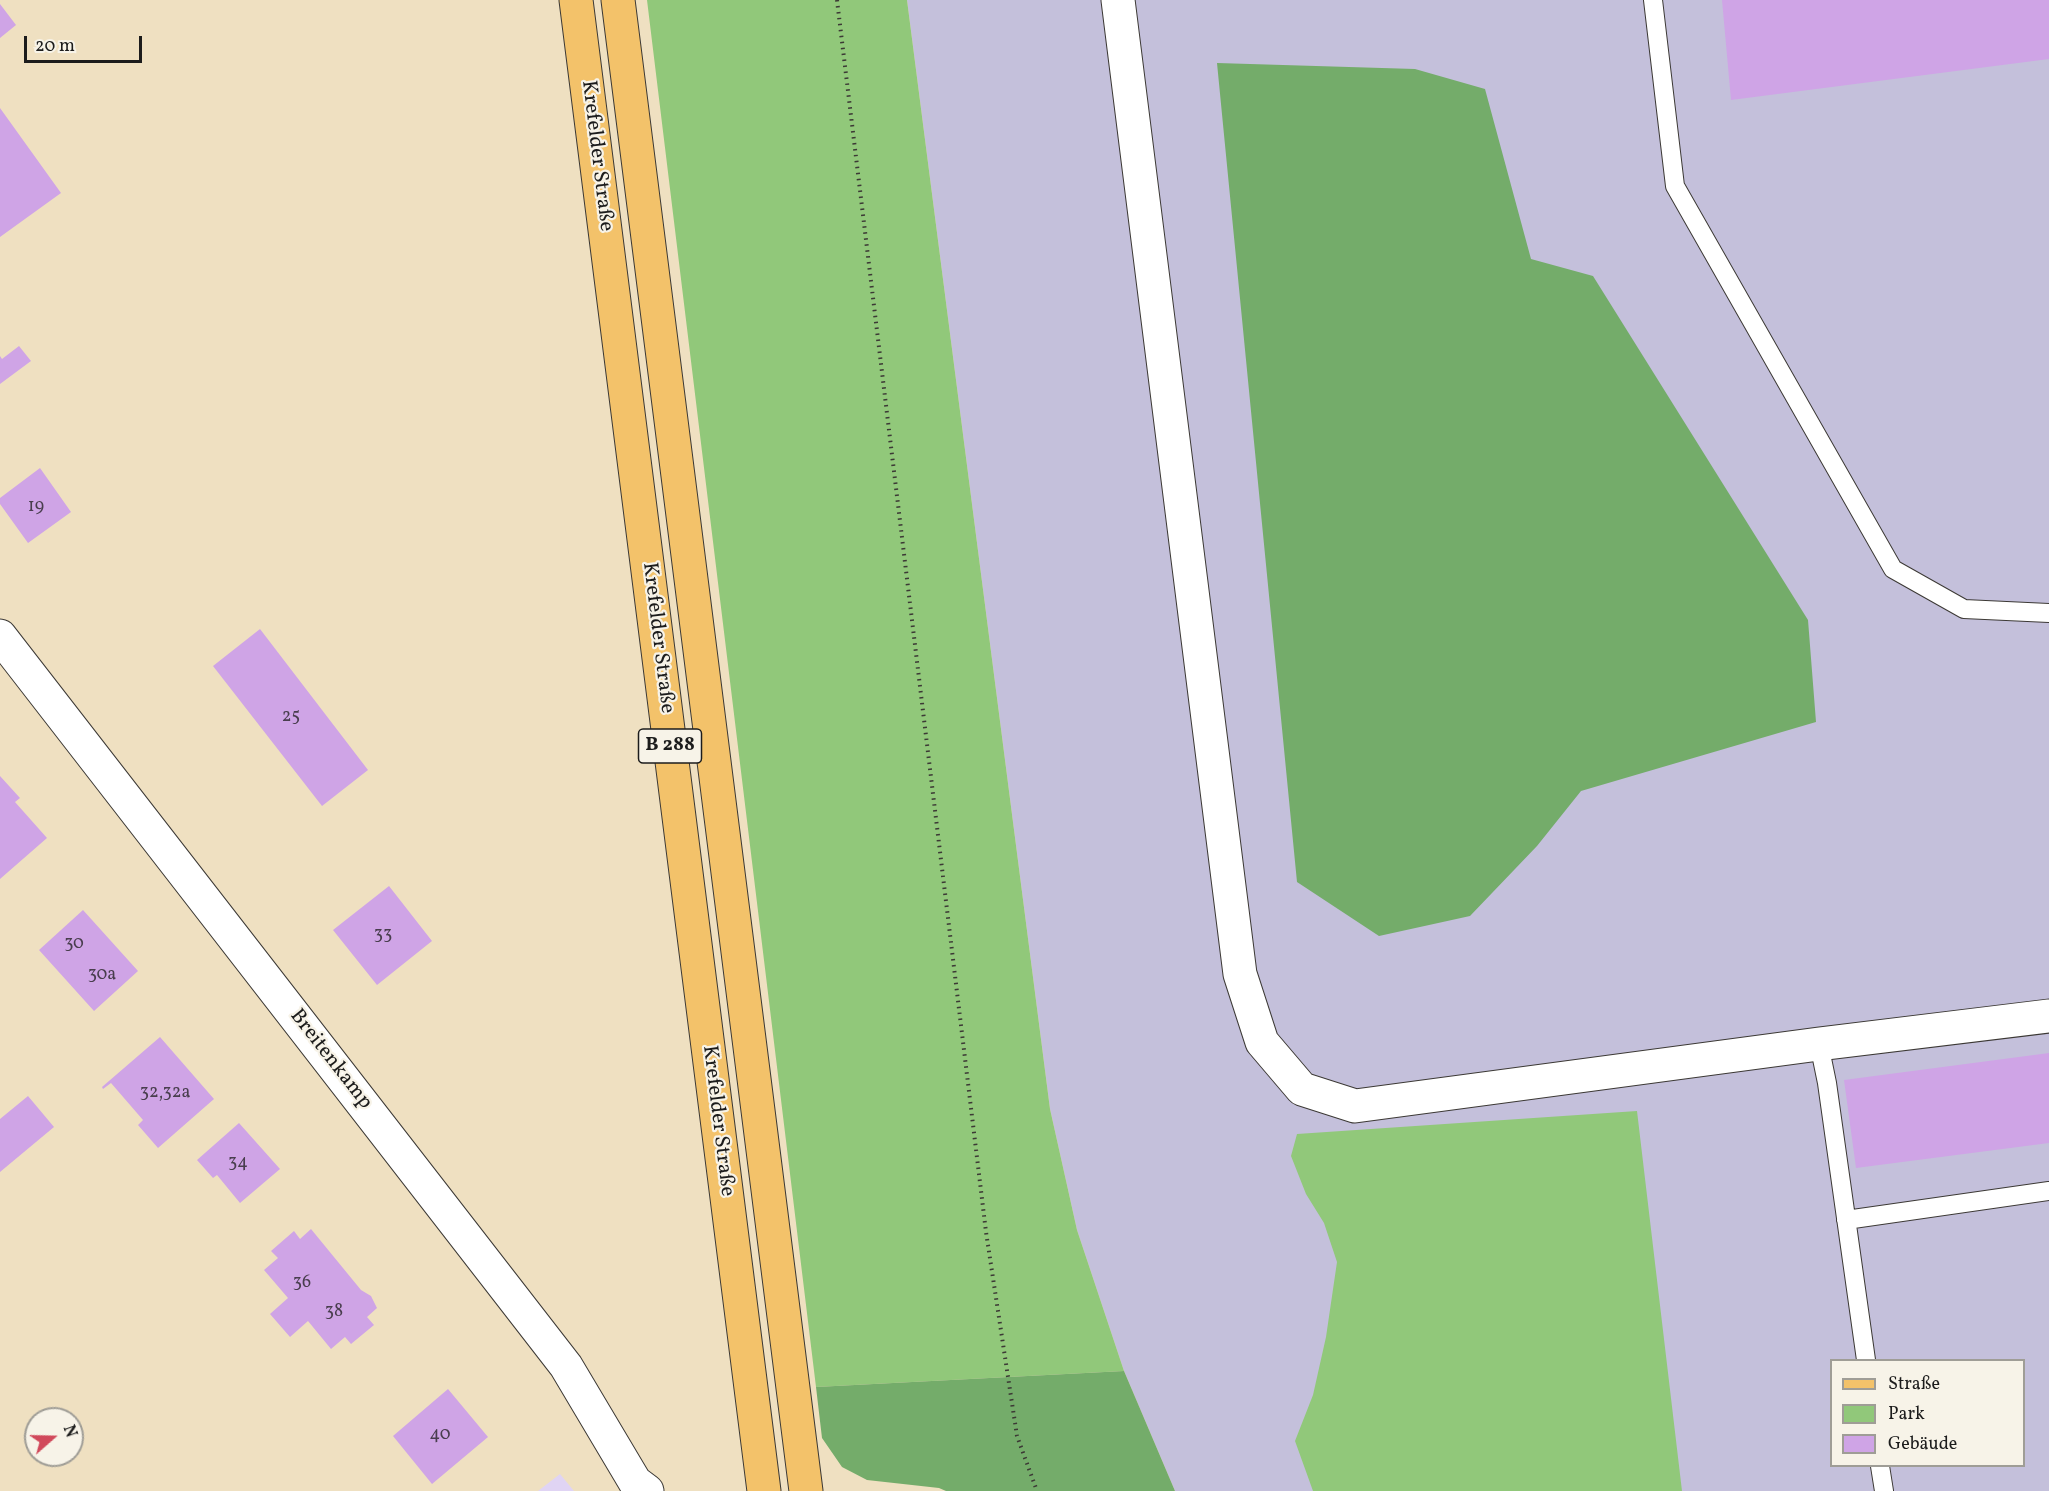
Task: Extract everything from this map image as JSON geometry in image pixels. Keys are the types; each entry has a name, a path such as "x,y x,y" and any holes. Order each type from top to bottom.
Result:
{"main road":[{"name":"Krefelder Straße","path":"576,0 765,1491"},
{"name":"Krefelder Straße","path":"618,0 806,1491"}],"street":[{"path":"1118,0 1240,974 1262,1041 1302,1089 1355,1106 1819,1044 2049,1016"},
{"name":"Breitenkamp","path":"0,636 566,1366 635,1482 647,1491"}],"lane":[{"path":"1653,0 1675,186 1893,569 1964,609 2049,613"},
{"path":"1819,1044 1827,1083 1866,1359"},
{"path":"1846,1220 2049,1191"},
{"path":"1880,1467 1884,1491"}],"path":[{"path":"837,0 986,1232 1017,1436 1037,1491"}],"shaded area":[{"path":"907,0 2049,0 2049,1491 1175,1491 1124,1371 1077,1230 1050,1109"},
{"path":"560,1474 574,1491 538,1491"}],"green space":[{"path":"647,0 907,0 1050,1109 1077,1230 1124,1371 816,1387"},
{"path":"1217,63 1415,69 1485,89 1531,259 1593,276 1808,620 1816,722 1581,791 1537,846 1470,916 1379,936 1297,882"},
{"path":"1637,1111 1682,1491 1313,1491 1295,1441 1313,1395 1326,1337 1337,1262 1324,1223 1306,1194 1291,1156 1297,1134"},
{"path":"1124,1371 1175,1491 946,1491 939,1488 867,1480 842,1467 822,1438 816,1387"}],"building":[{"path":"1722,0 2049,0 2049,59 1731,100"},
{"path":"0,4 16,25 0,38"},
{"path":"0,108 61,193 0,237"},
{"path":"19,346 31,361 0,384 0,356 2,359"},
{"path":"40,468 71,512 28,543 0,504 0,498"},
{"path":"260,629 368,770 322,806 213,666"},
{"path":"0,776 20,798 15,802 47,838 0,879"},
{"path":"389,886 432,941 377,985 333,930"},
{"path":"83,910 138,971 94,1011 39,950"},
{"path":"160,1037 214,1099 158,1148 138,1125 143,1120 111,1083 103,1089 102,1087"},
{"path":"2049,1053 2049,1143 1856,1168 1844,1080"},
{"path":"28,1096 54,1127 0,1172 0,1119"},
{"path":"239,1123 280,1169 240,1203 217,1175 213,1178 197,1160"},
{"path":"311,1229 361,1290 371,1296 377,1308 367,1317 374,1325 351,1344 345,1337 331,1349 308,1321 290,1337 270,1314 288,1298 264,1270 278,1258 271,1251 294,1231 300,1239"},
{"path":"448,1389 488,1437 432,1484 393,1436"}]}
